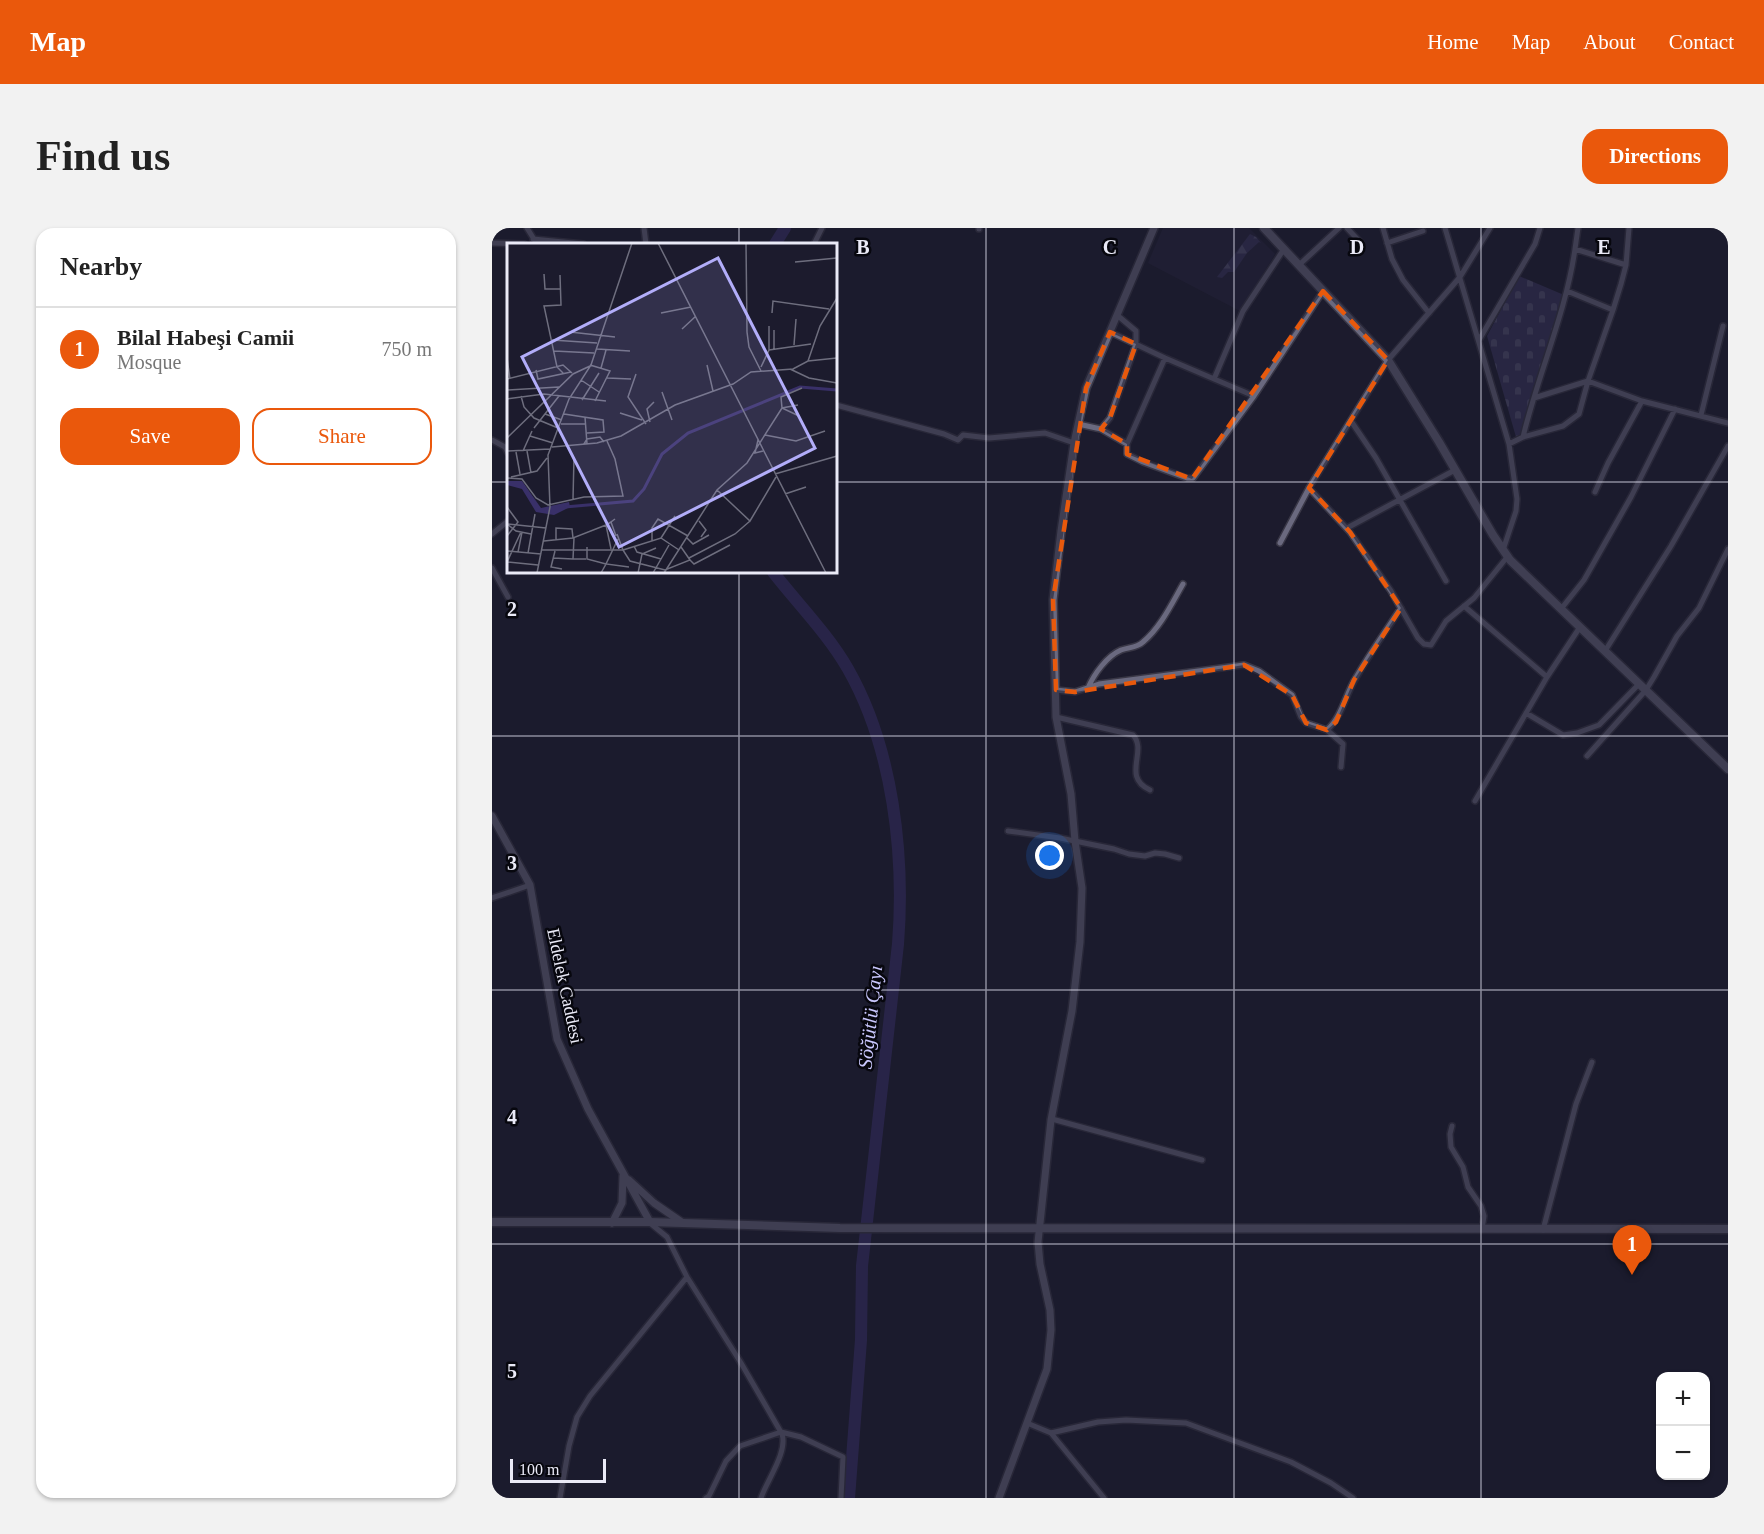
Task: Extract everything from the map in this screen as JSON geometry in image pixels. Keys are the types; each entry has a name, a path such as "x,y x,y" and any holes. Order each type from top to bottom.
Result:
{"main road":[{"path":"1266,229 1388,360 1505,553 1728,769"},
{"path":"492,1222 650,1222 938,1228 1728,1229"}],"street":[{"path":"526,228 536,243"},
{"path":"644,228 646,243"},
{"path":"814,243 822,228"},
{"path":"999,1498 1047,1369 1051,1330 1050,1310 1038,1242 1052,1119 1072,1011 1080,942 1082,888 1071,794 1056,717 1053,600 1074,443 1086,388 1154,228"},
{"path":"1299,265 1339,228"},
{"path":"1347,228 1361,243"},
{"path":"1383,228 1392,259 1403,280 1429,313"},
{"path":"1309,488 1347,528 1424,644 1431,645 1446,621 1482,589 1505,553 1516,512 1517,499 1509,444 1445,228"},
{"path":"1280,543 1309,488 1388,360 1460,277 1490,228"},
{"path":"1479,340 1535,244 1540,228"},
{"path":"1523,437 1571,279 1578,228"},
{"path":"1509,444 1523,437 1563,426 1579,414 1626,265 1629,228"},
{"path":"1387,243 1423,231"},
{"path":"533,238 575,243"},
{"path":"492,243 507,243"},
{"path":"1214,379 1243,311 1284,249"},
{"path":"1575,249 1626,265"},
{"path":"1165,358 1127,444 1127,454 1143,462 1187,478 1193,478 1254,396 1323,291"},
{"path":"1567,291 1613,310"},
{"path":"1101,429 1110,418 1136,344 1136,331 1117,315"},
{"path":"1701,415 1723,326"},
{"path":"1110,332 1254,396"},
{"path":"1533,398 1588,381 1642,401 1728,423"},
{"path":"1595,492 1642,401"},
{"path":"837,405 944,434 958,440 963,435 989,438 1045,433 1074,443"},
{"path":"1561,609 1584,580 1631,497 1675,409"},
{"path":"1351,421 1376,458 1446,580"},
{"path":"1078,424 1101,429 1127,444"},
{"path":"492,440 505,447 507,451"},
{"path":"1605,651 1671,546 1728,446"},
{"path":"1347,528 1455,470"},
{"path":"492,534 507,522"},
{"path":"1526,713 1563,735 1578,733 1599,725 1654,677 1677,636 1699,608 1728,549"},
{"path":"492,568 508,597"},
{"path":"1088,688 1103,665 1115,653 1143,643 1154,631 1184,584"},
{"path":"1464,606 1547,677"},
{"path":"1327,730 1336,722 1354,680 1401,608"},
{"path":"1475,801 1547,677 1580,627"},
{"path":"1056,690 1075,692 1110,683 1245,665 1259,671 1292,695 1306,723 1327,730 1343,744 1341,767"},
{"path":"1587,756 1642,687"},
{"path":"1056,717 1133,735 1138,743 1137,779 1150,789"},
{"name":"Eldelek Caddesi","path":"492,816 530,885 557,1039 588,1109 650,1222"},
{"path":"1008,831 1075,841 1129,854 1145,856 1155,853 1179,858"},
{"path":"492,898 530,885"},
{"path":"1543,1230 1576,1104 1592,1062"},
{"path":"1052,1119 1202,1160"},
{"path":"1452,1126 1451,1147 1462,1167 1468,1187 1481,1206 1484,1215 1482,1229"},
{"path":"612,1223 622,1203 623,1174"},
{"path":"623,1174 654,1203 683,1223"},
{"path":"650,1222 667,1237 687,1277 741,1363 784,1439 781,1456 761,1498"},
{"path":"560,1498 569,1446 577,1417 590,1396 687,1277"},
{"path":"1051,1433 1098,1422 1126,1420 1186,1423 1291,1462 1330,1482 1353,1498"},
{"path":"1027,1423 1051,1433 1104,1498"},
{"path":"706,1498 726,1461 740,1446 781,1432 801,1437 843,1457 841,1498"}],"highlighted area":[{"path":"1323,291 1388,360 1309,488 1350,532 1401,608 1354,680 1336,722 1327,730 1306,723 1292,695 1244,665 1075,692 1056,690 1053,600 1086,388 1110,332 1136,344 1110,418 1101,429 1127,444 1127,454 1192,479"}],"shaded area":[{"path":"1163,228 1249,228 1275,254 1240,311 1148,263"}],"green space":[{"path":"1250,234 1261,243 1259,242 1247,253 1234,272 1228,272 1222,278 1217,277"},
{"path":"1519,276 1564,295 1519,438 1516,437 1487,336"}],"waterway":[{"name":"Söğütlü Çayı","path":"776,243 785,228"},
{"name":"Söğütlü Çayı","path":"774,573 831,644 848,669 863,700 876,733 885,767 897,839 900,910 898,944 862,1266 861,1340 849,1498"}],"place":[{"name":"Bilal Habeşi Camii","path":"1632,1275"}]}
